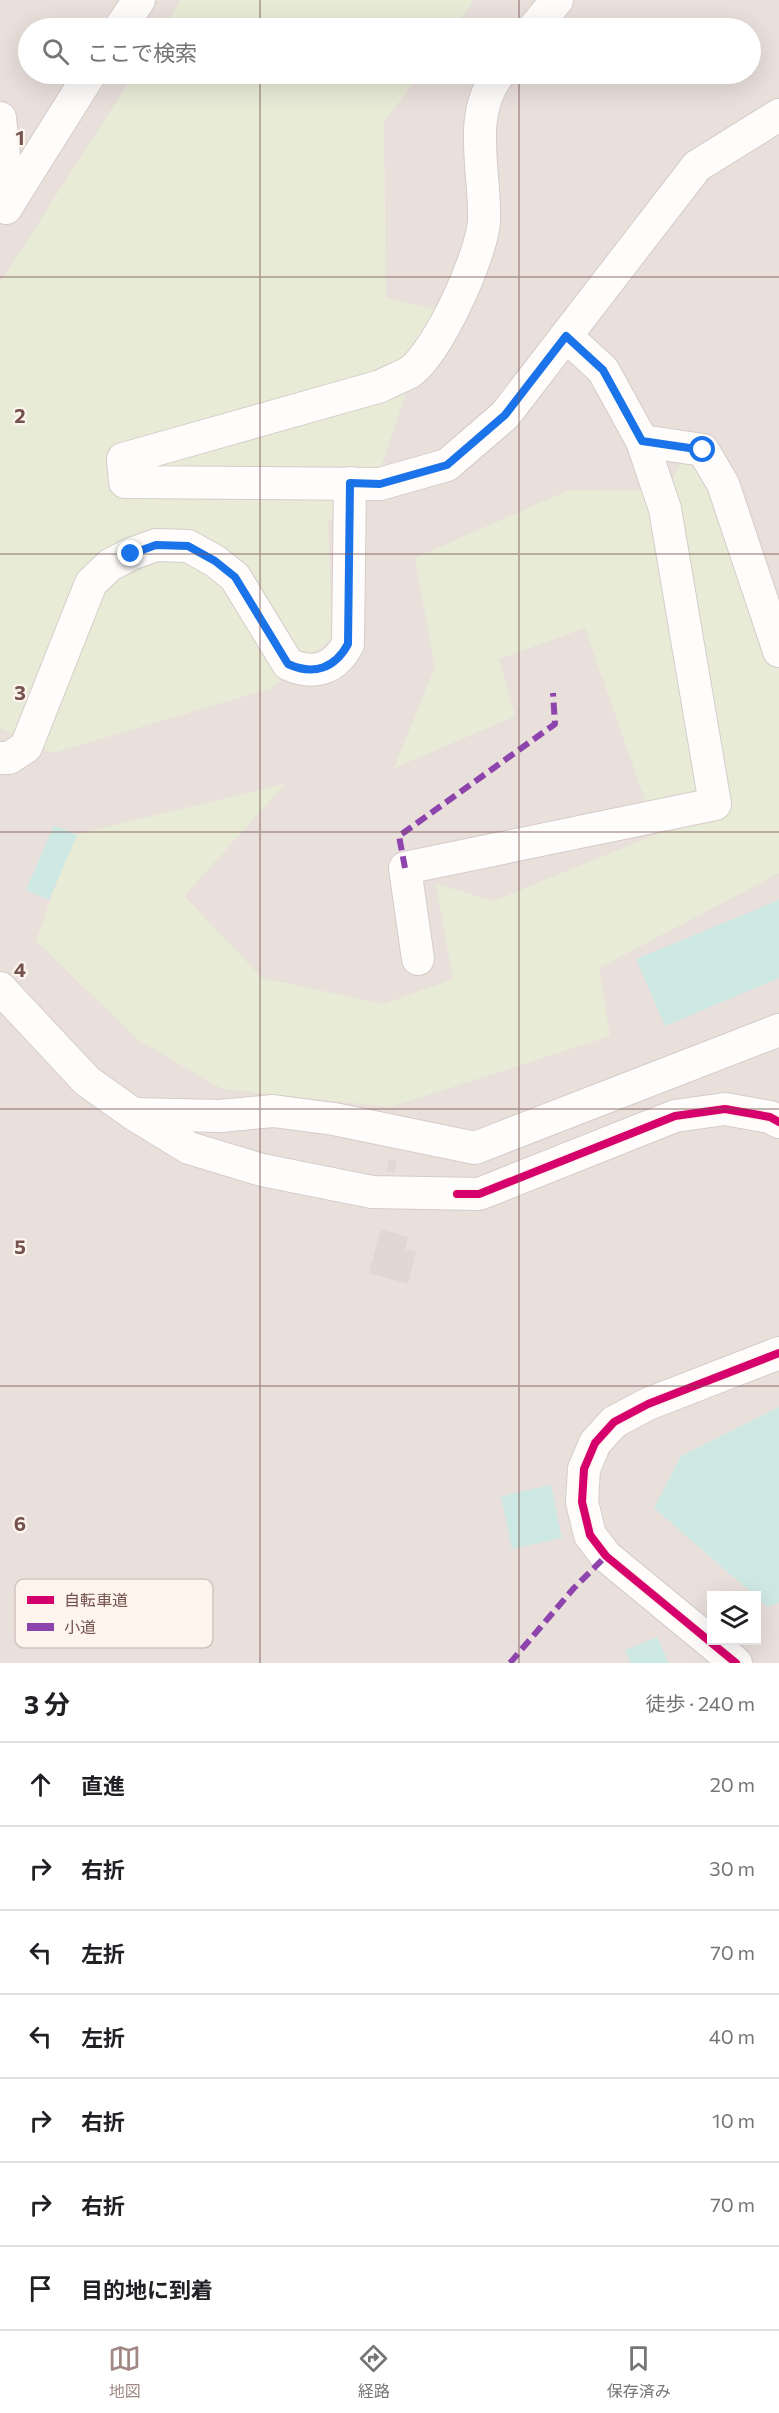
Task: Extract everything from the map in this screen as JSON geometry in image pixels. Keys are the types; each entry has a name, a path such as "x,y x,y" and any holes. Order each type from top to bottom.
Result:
{"street":[{"path":"127,18 139,0"},
{"path":"542,18 557,0"},
{"path":"5,210 84,84"},
{"path":"492,84 479,120 484,223 473,268 431,347 411,371 381,386 123,459 125,482 380,484 447,465 505,415 698,166 779,115"},
{"path":"0,118 5,210"},
{"path":"418,959 405,868 715,804 665,509 642,441 603,370 566,336"},
{"path":"642,441 703,450 723,484 779,651"},
{"path":"0,758 9,758 26,747 91,583 110,565 156,545 188,546 215,561 235,577 288,664 303,671 317,670 341,657 348,644 350,483"},
{"path":"0,988 87,1081 132,1113 189,1148 262,1170 372,1192 479,1194 675,1116 725,1109 770,1117 779,1122"},
{"path":"132,1113 220,1116 273,1111 334,1119 475,1148 779,1030"},
{"path":"735,1663 606,1556 590,1535 582,1502 584,1469 595,1443 614,1422 648,1404 779,1353"}],"shaded area":[{"path":"0,0 779,0 779,1663 0,1663"}],"green space":[{"path":"181,0 474,0 460,18 169,18"},
{"path":"128,84 412,84 384,122 386,298 434,309 381,467 328,522 332,638 272,688 53,753 0,728 0,283"},
{"path":"682,460 720,486 779,665 779,873 599,968 610,1036 391,1107 222,1089 140,1041 36,941 73,835 285,784 184,896 262,978 384,1004 453,979 436,884 494,901 657,834 585,628 499,659 515,716 394,768 435,667 415,558 569,490 667,491"}],"water":[{"path":"54,825 77,835 49,900 26,890"},
{"path":"779,900 779,978 665,1026 636,959"},
{"path":"779,1407 779,1603 767,1607 761,1601 761,1591 749,1591 654,1508 681,1456"},
{"path":"551,1485 562,1538 512,1549 501,1496"},
{"path":"657,1637 669,1663 630,1663 625,1650"}],"building":[{"path":"389,1159 397,1161 394,1173 386,1171"},
{"path":"381,1229 408,1237 405,1249 416,1252 408,1284 369,1273"}],"marked path":[{"path":"405,868 399,836 555,724 553,693"},
{"path":"510,1663 574,1588 606,1556"}],"cycle path":[{"path":"457,1194 479,1194 675,1116 725,1109 770,1117 779,1122"},
{"path":"736,1663 606,1556 590,1535 582,1502 584,1469 595,1443 614,1422 648,1404 779,1353"}],"route":[{"path":"131,554 156,545 188,546 215,561 235,577 288,664 303,671 317,670 341,657 348,644 350,483 380,484 447,465 505,415 566,336 603,370 642,441 703,450"}]}
